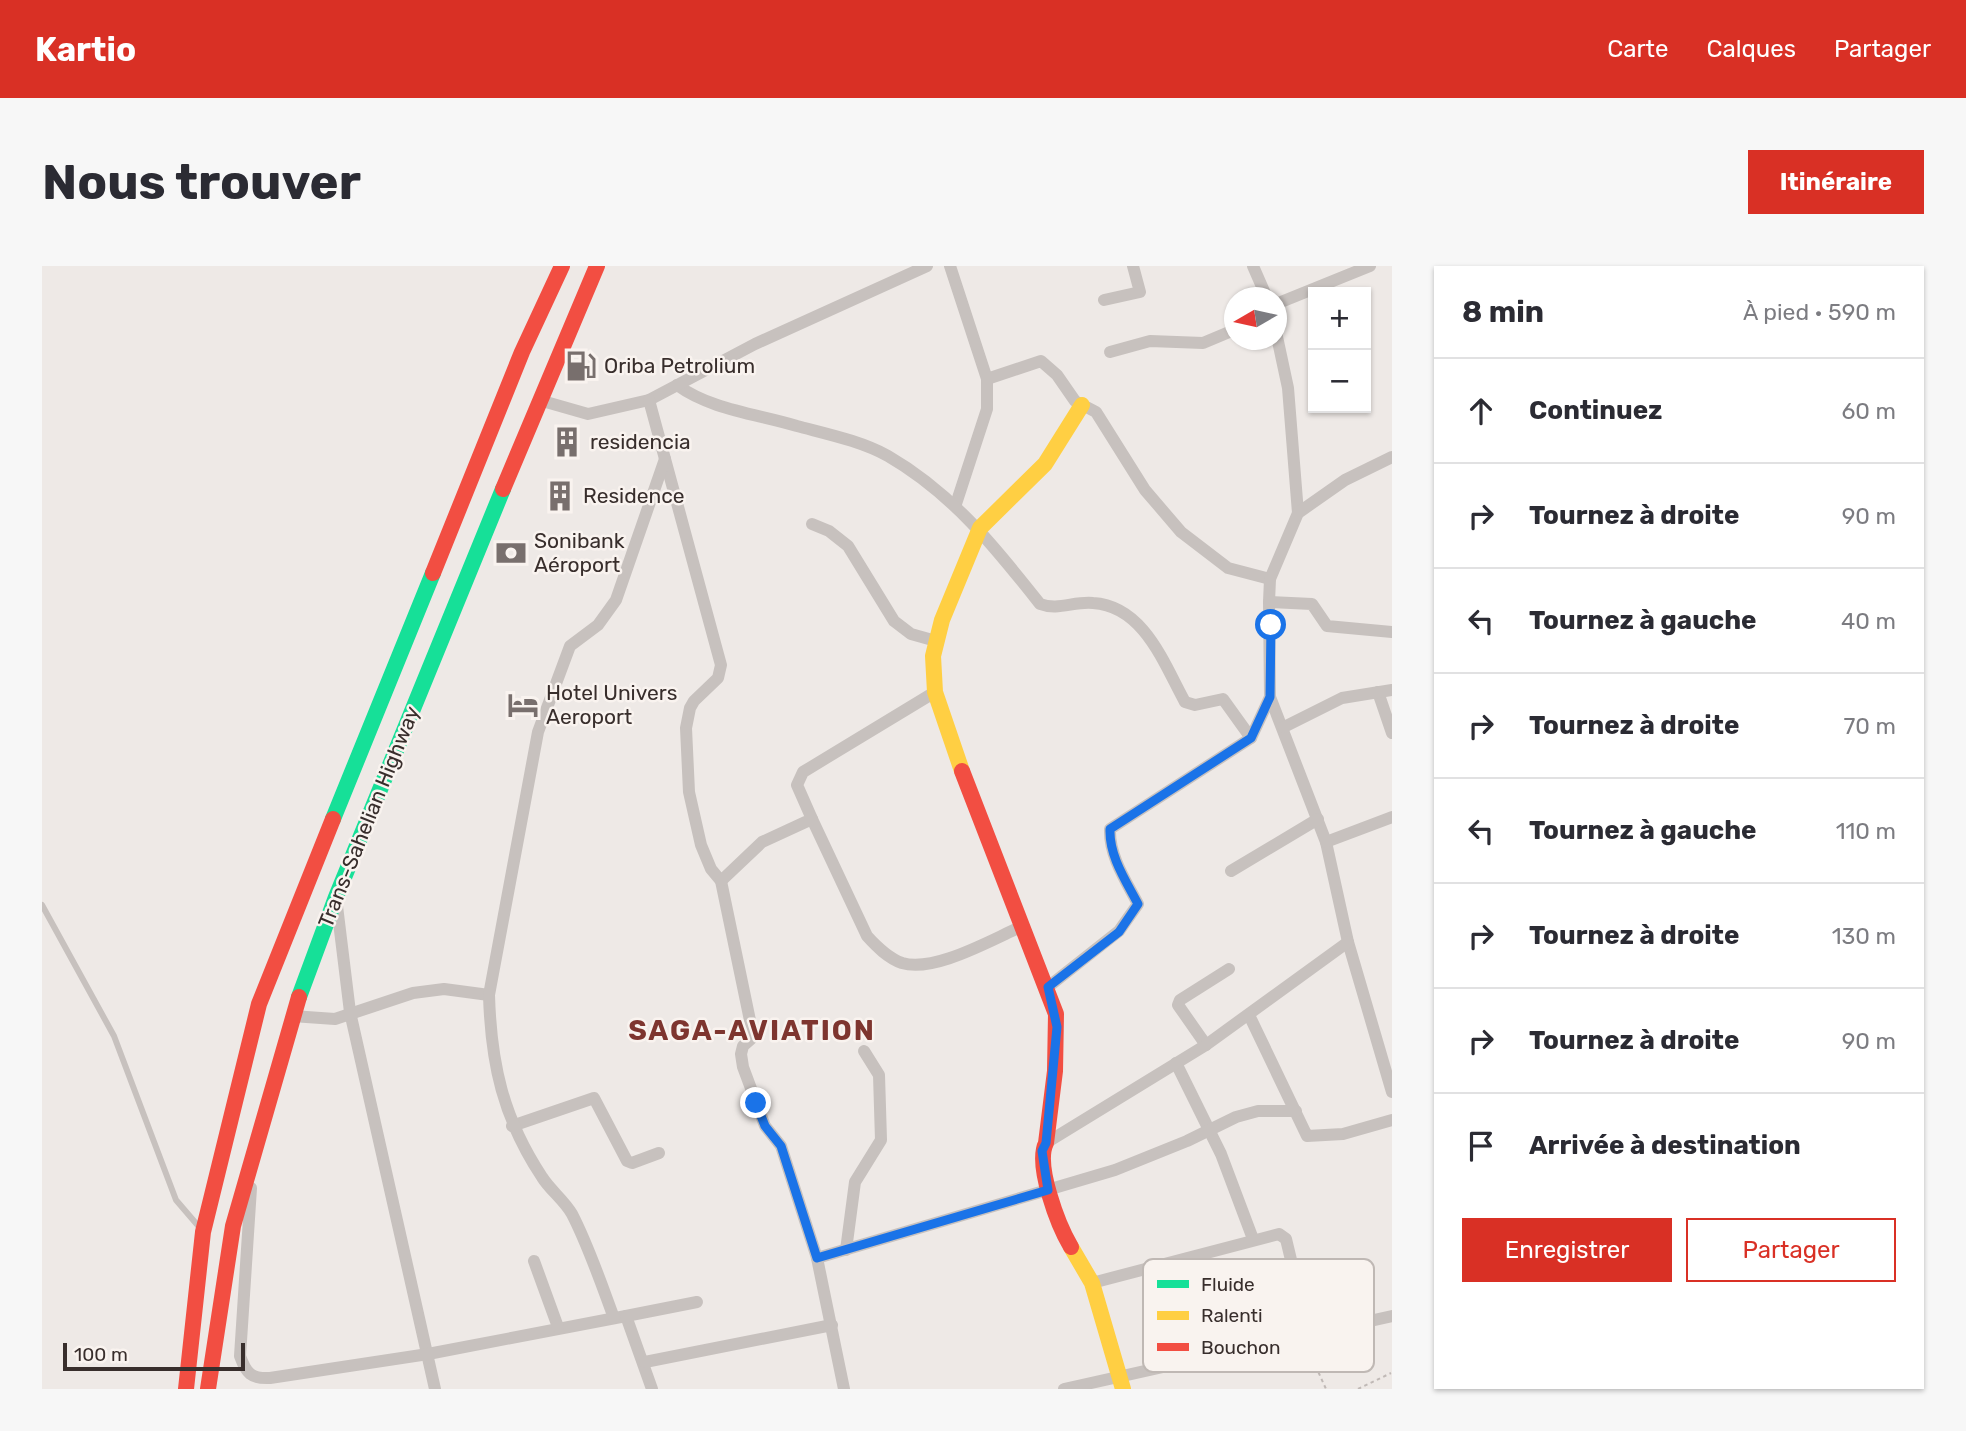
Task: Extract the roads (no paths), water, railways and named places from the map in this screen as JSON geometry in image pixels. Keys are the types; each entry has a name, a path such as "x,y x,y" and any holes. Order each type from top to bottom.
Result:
{"main road":[{"path":"186,1389 203,1233 259,1004 522,352 562,266"},
{"name":"Trans-Sahelian Highway","path":"208,1389 233,1226 292,1016 336,897 539,400 597,266"},
{"path":"1082,405 1045,464 980,528 936,641 933,656 935,692 973,805 1048,987 1057,1027 1046,1143 1042,1151 1048,1190 1067,1240 1092,1283 1121,1383"}],"street":[{"path":"539,400 588,414 649,400 755,344 927,266"},
{"path":"950,266 987,379 987,409 956,505"},
{"path":"1104,300 1140,292 1133,266"},
{"path":"1253,266 1262,287"},
{"path":"1287,300 1370,266"},
{"path":"1110,352 1150,341 1203,343 1224,334"},
{"path":"1279,350 1291,412 1298,513 1270,579 1270,697 1284,727 1326,842 1348,942 1392,1092"},
{"path":"987,379 1037,360 1057,375 1082,405 1096,412 1145,490 1181,532 1228,569 1270,579"},
{"path":"677,385 700,400 868,447 888,456 956,505 980,528 1040,604 1051,608 1091,602 1109,605 1129,615 1146,632 1185,702 1195,705 1223,699 1251,738"},
{"path":"649,400 721,665 718,678 694,701 686,739 689,792 698,833 707,861 721,881 752,1030 751,1039 743,1046 741,1054 743,1067 765,1126 781,1146 817,1258 844,1389"},
{"path":"1298,513 1345,480 1392,457"},
{"path":"652,1389 645,1362 620,1317 570,1211 543,1178 512,1126 501,1098 490,1030 489,995 538,733 570,646 598,625 616,600 665,459"},
{"path":"812,524 841,539 848,546 894,621 912,634 936,641"},
{"path":"1269,602 1312,604 1327,626 1392,632"},
{"path":"1284,727 1342,698 1392,690"},
{"path":"935,692 803,772 797,785 867,936 881,951 902,963 920,965 948,958 1023,926"},
{"path":"1378,692 1392,733"},
{"path":"1048,987 1119,932 1138,904 1118,865 1110,841 1110,829 1251,738 1270,697"},
{"path":"1326,842 1392,817"},
{"path":"721,881 762,842 812,819"},
{"path":"1231,872 1318,819"},
{"path":"336,897 350,1012 435,1389"},
{"path":"1046,1143 1206,1045 1348,942"},
{"path":"1206,1045 1178,1005 1180,1000 1229,969"},
{"path":"292,1016 331,1020 350,1012 444,989 489,995"},
{"path":"1249,1015 1296,1111 1303,1134 1343,1134 1392,1121"},
{"path":"846,1250 855,1182 881,1140 879,1075 864,1051"},
{"path":"1176,1063 1221,1154 1253,1239"},
{"path":"512,1126 594,1098 627,1161 632,1163 659,1153"},
{"path":"817,1258 1115,1170 1208,1132 1228,1120 1258,1111 1296,1111"},
{"path":"254,1146 240,1320 240,1356 246,1372 254,1377 270,1378 428,1354 697,1302"},
{"path":"1180,1259 1279,1234 1286,1239 1290,1259"},
{"path":"534,1261 558,1327"},
{"path":"1092,1283 1143,1269"},
{"path":"1374,1321 1392,1317"},
{"path":"645,1362 832,1325"},
{"path":"1064,1389 1121,1383 1164,1372"}],"lane":[{"path":"42,905 114,1036 176,1200 203,1233"}],"place":[{"name":"Oriba Petrolium","path":"581,366"},
{"name":"residencia","path":"567,442"},
{"name":"Residence","path":"560,496"},
{"name":"Sonibank Aéroport","path":"511,553"},
{"name":"Hotel Univers Aeroport","path":"523,705"}],"district":[{"name":"SAGA-AVIATION","path":"752,1030"}]}
